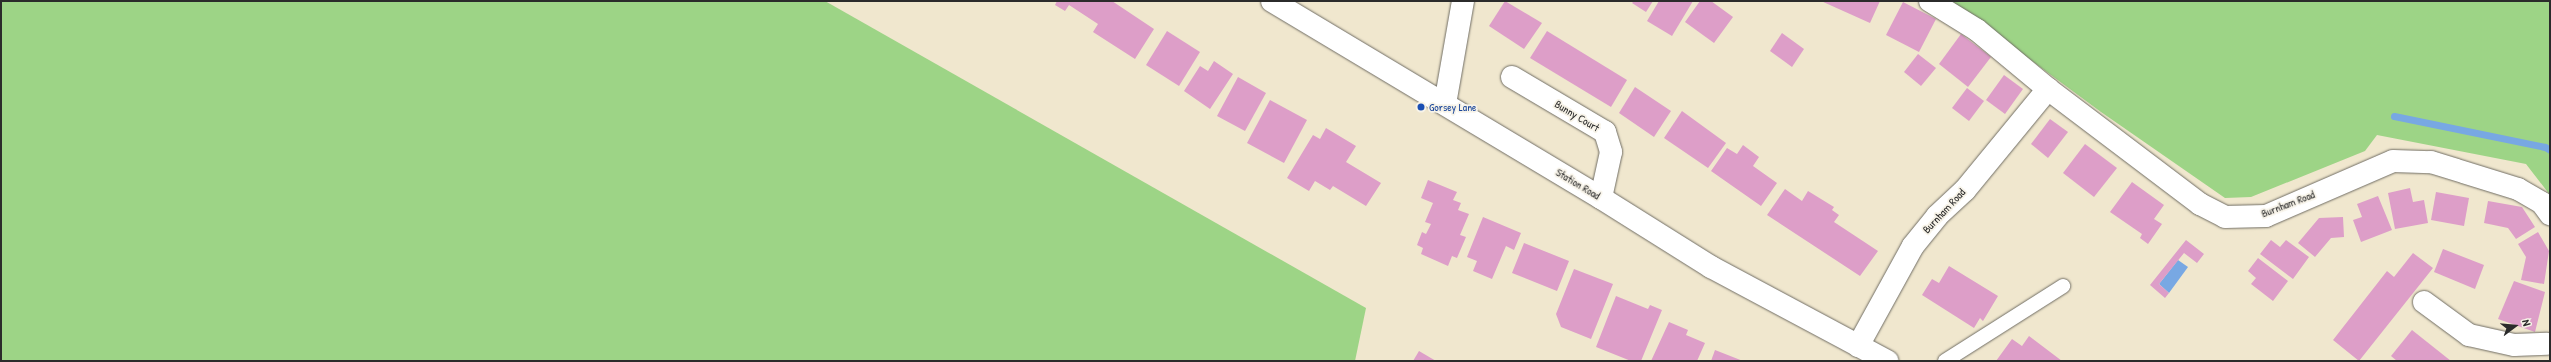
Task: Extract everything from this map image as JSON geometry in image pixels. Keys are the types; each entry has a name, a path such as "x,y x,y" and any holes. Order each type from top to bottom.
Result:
{"street":[{"name":"Station Road","path":"1272,1 1601,198 1710,268 1887,361"},
{"path":"1445,104 1463,1"},
{"name":"Burnham Road","path":"1930,1 1977,30 2048,89 2200,204 2225,217 2266,216 2393,161 2431,162 2518,189 2542,203 2550,214"},
{"name":"Bunny Court","path":"1512,77 1605,132 1611,152 1601,198"},
{"name":"Burnham Road","path":"1858,346 1913,246 1937,216 1965,190 2048,89"},
{"path":"2424,302 2469,335 2514,345 2548,346"}],"lane":[{"path":"1945,361 2063,286"}],"green space":[{"path":"1,1 825,1 1366,308 1355,361 1,361"},
{"path":"1951,1 2550,1 2550,195 2526,164 2377,135 2365,151 2251,197 2225,198 2101,112"}],"water":[{"path":"2178,260 2188,267 2169,293 2159,284"}],"building":[{"path":"1057,1 1112,1 1154,29 1135,59 1093,32 1098,24 1069,5 1065,11 1055,5"},
{"path":"1505,1 1542,23 1524,49 1489,26"},
{"path":"1634,1 1653,1 1646,12 1632,3"},
{"path":"1659,1 1693,1 1672,36 1647,21"},
{"path":"1700,1 1711,1 1733,17 1714,43 1685,22"},
{"path":"1821,1 1880,1 1870,23"},
{"path":"1903,2 1936,19 1919,52 1886,35"},
{"path":"1167,31 1200,52 1179,86 1146,65"},
{"path":"1547,31 1627,80 1611,107 1530,58"},
{"path":"1782,33 1804,49 1792,67 1770,51"},
{"path":"1961,34 1991,57 1968,87 1939,64"},
{"path":"1918,54 1936,68 1921,86 1904,72"},
{"path":"1214,61 1233,74 1210,109 1184,91 1200,66 1208,71"},
{"path":"2004,75 2023,89 2005,114 1986,100"},
{"path":"1238,77 1266,93 1245,131 1217,116"},
{"path":"1635,87 1671,111 1654,137 1619,113"},
{"path":"1967,88 1984,101 1969,121 1952,108"},
{"path":"1270,100 1307,120 1284,163 1247,143"},
{"path":"1682,111 1726,143 1708,168 1664,138"},
{"path":"2050,119 2068,132 2048,158 2031,144"},
{"path":"1326,128 1356,146 1346,162 1381,183 1366,206 1333,186 1330,190 1315,181 1309,191 1287,178 1313,135 1320,139"},
{"path":"2085,144 2117,168 2094,197 2063,173"},
{"path":"1743,145 1759,157 1753,166 1777,183 1761,206 1711,171 1727,148 1737,154"},
{"path":"1428,180 1457,192 1453,200 1461,203 1458,210 1469,214 1460,235 1466,237 1457,258 1452,256 1448,266 1421,254 1423,248 1417,245 1422,232 1426,234 1431,224 1425,222 1433,203 1421,198"},
{"path":"2132,182 2164,205 2154,219 2162,224 2148,244 2140,238 2142,234 2110,212"},
{"path":"2410,188 2413,202 2424,200 2428,223 2395,229 2388,193"},
{"path":"1785,189 1802,201 1808,191 1834,207 1832,210 1839,215 1834,222 1878,251 1860,276 1767,215"},
{"path":"2436,192 2469,198 2464,226 2431,220"},
{"path":"2378,196 2392,230 2361,242 2353,220 2362,217 2357,204"},
{"path":"2488,201 2522,207 2535,227 2516,239 2508,228 2484,223"},
{"path":"1483,217 1521,233 1514,250 1506,246 1492,279 1473,271 1477,261 1467,257"},
{"path":"2343,217 2344,237 2331,238 2315,257 2298,243 2319,218"},
{"path":"2538,232 2549,251 2544,284 2521,280 2526,257 2518,244"},
{"path":"2186,240 2204,254 2197,263 2184,253 2159,284 2169,293 2165,298 2150,285"},
{"path":"2271,240 2280,247 2286,240 2309,257 2293,279 2260,254"},
{"path":"1524,243 1569,261 1557,291 1512,273"},
{"path":"2443,249 2484,265 2475,289 2434,272"},
{"path":"2413,253 2433,268 2359,361 2333,340 2387,271 2394,277"},
{"path":"2258,258 2288,281 2273,301 2251,284 2256,278 2248,271"},
{"path":"1949,266 1998,296 1983,321 1980,318 1974,328 1922,295 1932,279 1939,283"},
{"path":"1574,269 1613,284 1591,339 1561,327 1556,314"},
{"path":"2514,281 2545,292 2535,332 2498,319"},
{"path":"1616,296 1648,309 1650,305 1662,310 1641,361 1631,361 1596,347"},
{"path":"1669,322 1688,330 1686,335 1705,343 1697,361 1651,361"},
{"path":"2412,330 2451,361 2397,361 2391,356"},
{"path":"2029,336 2062,361 1996,361 2012,339 2022,346"},
{"path":"1715,350 1743,361 1711,361"},
{"path":"1419,351 1436,361 1413,361"}],"waterway":[{"path":"2394,116 2545,147 2550,150"}],"place":[{"name":"Gorsey Lane","path":"1421,107"}]}
